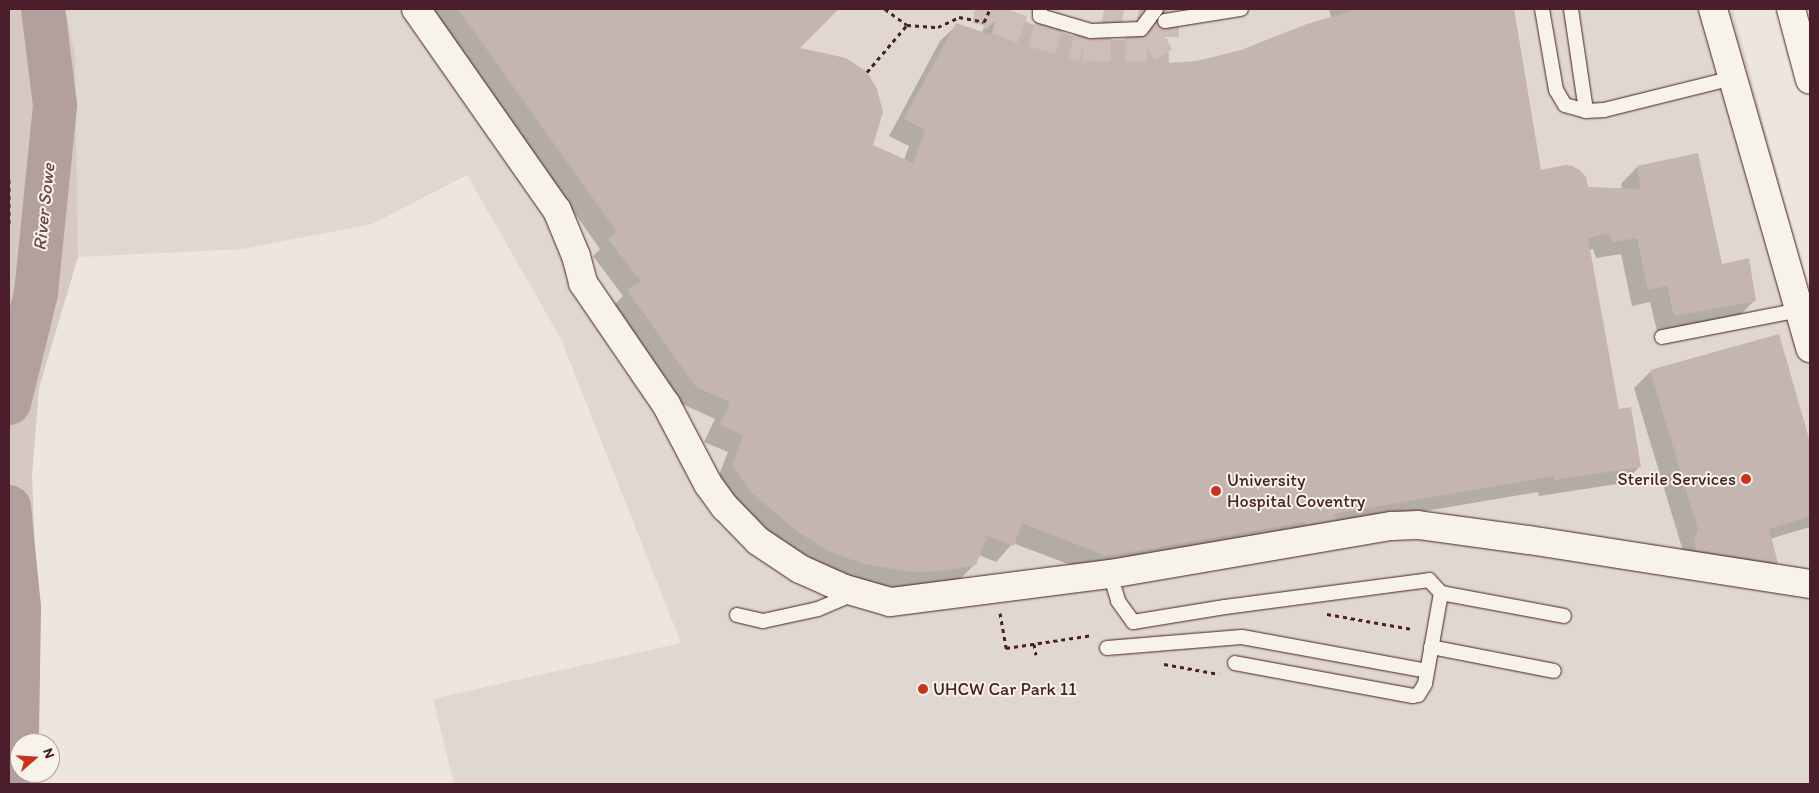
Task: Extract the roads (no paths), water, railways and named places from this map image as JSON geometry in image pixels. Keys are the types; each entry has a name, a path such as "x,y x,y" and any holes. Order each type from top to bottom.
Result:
{"street":[{"path":"416,9 557,210 576,256 583,283 666,404 708,484 725,507 758,540 800,569 856,592 890,602 1110,574 1392,526 1418,525 1529,540 1810,584"},
{"path":"1713,9 1810,348"},
{"path":"1791,9 1810,80"}],"lane":[{"path":"1040,9 1040,16 1091,31 1141,29 1156,9"},
{"path":"1165,21 1241,9"},
{"path":"1542,9 1556,90 1566,106 1586,111 1604,110 1733,78"},
{"path":"1571,9 1586,111"},
{"path":"1662,337 1800,310"},
{"path":"1110,574 1118,602 1133,622 1225,607 1428,580 1441,593 1564,616"},
{"path":"737,615 763,621 818,609 856,592"},
{"path":"1235,663 1413,696 1418,695 1426,677 1441,593"},
{"path":"1106,648 1242,637 1426,677"},
{"path":"1431,647 1554,671"}],"waterway":[{"name":"River Sowe","path":"9,403 36,293 55,105 43,9"},
{"name":"River Sowe","path":"9,507 19,608 17,741 9,777"}],"tunnel":[{"path":"975,9 989,12 996,20 1032,33 1083,47 1147,48 1165,37 1165,21 1104,9"}],"place":[{"name":"Sterile Services","path":"1746,479"},
{"name":"University Hospital Coventry","path":"1216,491"},
{"name":"UHCW Car Park 11","path":"923,689"}]}
